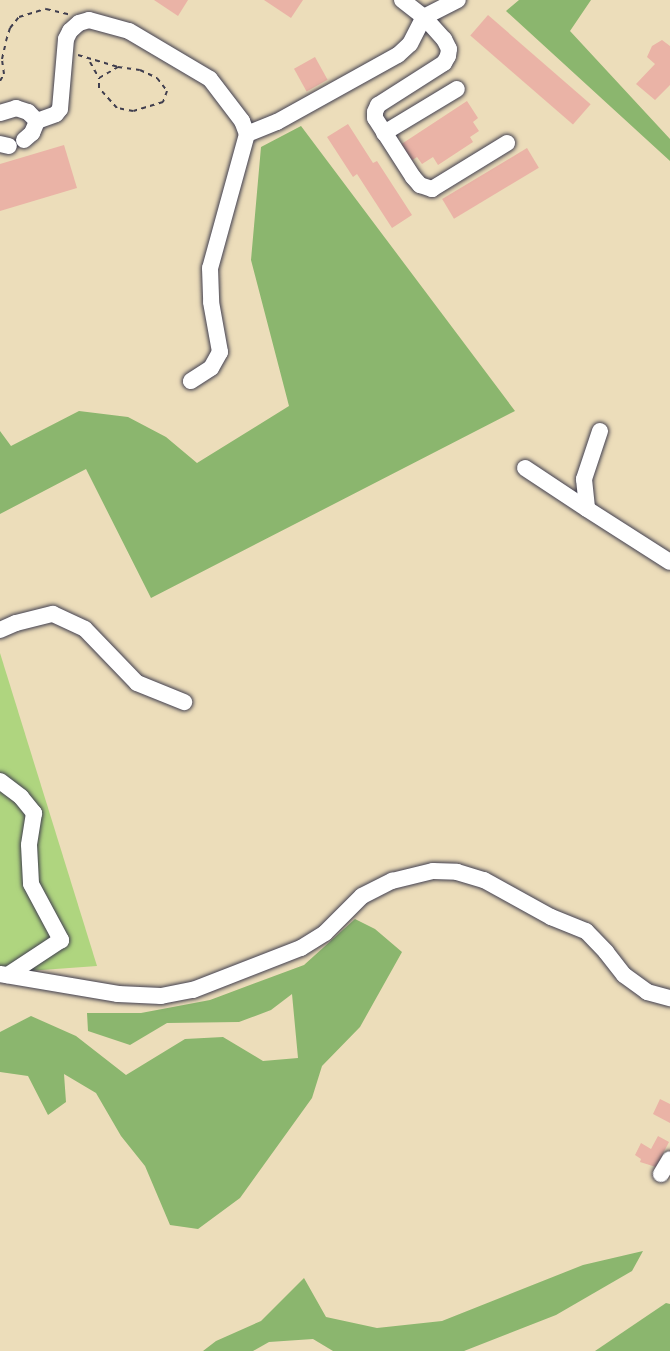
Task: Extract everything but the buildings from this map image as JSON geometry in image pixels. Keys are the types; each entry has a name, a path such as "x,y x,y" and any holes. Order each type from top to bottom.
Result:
{"street":[{"path":"402,0 424,17 444,39 448,49 448,56 444,63 378,105 375,118 413,177 426,189 432,189 507,143"},
{"path":"247,134 277,122 398,55 410,44 424,17 458,0"},
{"path":"11,144 32,133 37,121 56,114 60,109 65,49 70,31 79,23 99,21 129,31 210,79 242,121 247,134 210,268 211,303 220,352 211,368 191,381"},
{"path":"384,133 458,90"},
{"path":"0,113 16,108 28,112 37,121"},
{"path":"587,509 584,479 600,431"},
{"path":"525,468 670,562"},
{"path":"0,630 16,623 53,614 85,629 137,683 184,702"},
{"path":"0,782 21,797 34,813 29,845 31,884 61,940 4,975"},
{"path":"4,975 118,994 161,996 193,990 301,948 325,933 362,896 392,881 434,871 457,872 484,880 551,917 586,931 624,975 647,992 670,998"}],"path":[{"path":"0,81 4,74 2,59 6,41 10,28 19,17 46,9 73,14"},
{"path":"65,49 89,61 140,70 157,78 166,91 163,102 133,111 117,108 99,88 99,78 89,61"},
{"path":"99,78 118,67"}],"green space":[{"path":"519,0 591,0 570,31 670,139 670,161 506,11"},
{"path":"301,126 515,411 151,598 86,469 0,514 0,431 11,446 79,411 128,417 166,437 197,463 289,406 251,260 261,147"},
{"path":"0,653 97,966 0,973"},
{"path":"355,919 375,929 402,952 360,1027 322,1066 312,1098 240,1198 198,1229 170,1225 145,1166 121,1136 96,1093 64,1074 66,1102 48,1115 28,1076 0,1072 0,1032 31,1016 76,1036 126,1075 185,1039 223,1037 263,1061 298,1058 292,994 271,1010 239,1022 167,1023 130,1045 88,1031 87,1013 141,1013 210,1000 304,965"},
{"path":"643,1251 632,1271 556,1315 464,1351 333,1351 313,1339 269,1342 253,1351 203,1351 216,1341 261,1321 304,1278 326,1317 377,1328 442,1321 583,1265"},
{"path":"666,1303 670,1304 670,1351 595,1351"}]}
